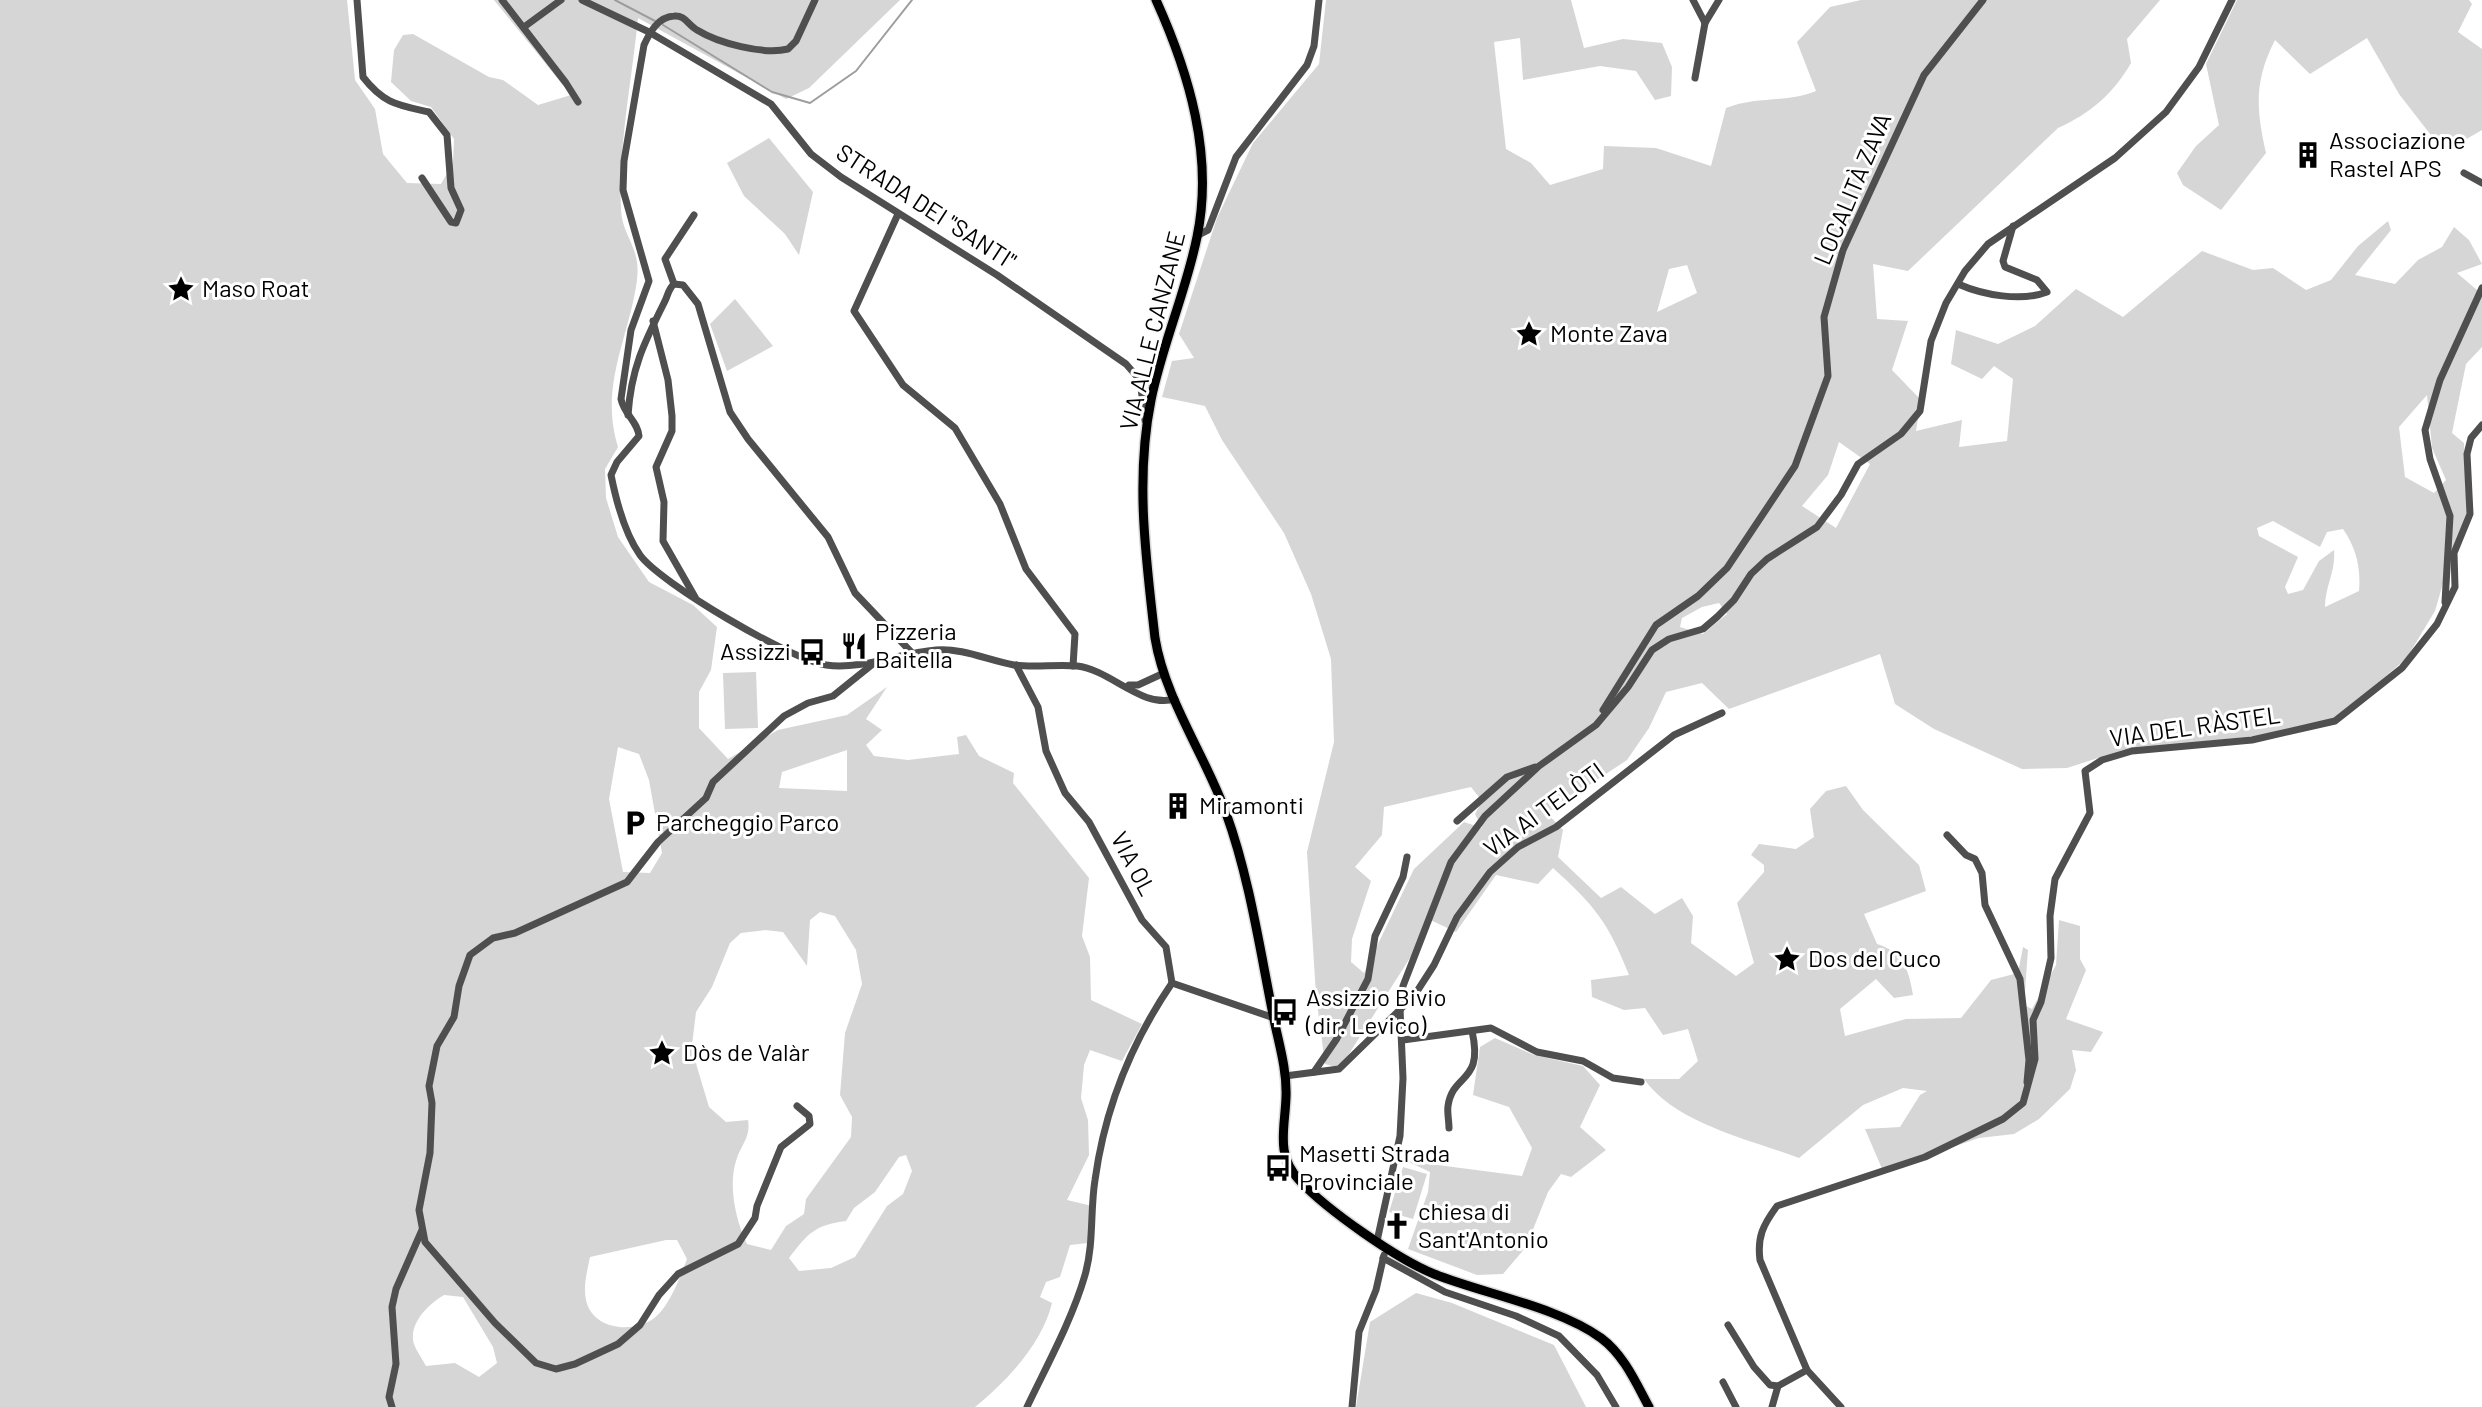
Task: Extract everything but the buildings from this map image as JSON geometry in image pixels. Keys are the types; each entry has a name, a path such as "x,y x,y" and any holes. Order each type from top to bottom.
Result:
{"main road":[{"name":"VIA ALLE CANZANE","path":"1156,0 1188,86 1200,138 1202,193 1198,234 1151,399 1146,435 1142,510 1155,638 1164,673 1227,816 1285,1076 1281,1139 1284,1158 1300,1181 1386,1247 1434,1274 1578,1325 1602,1339 1618,1354 1649,1407"}],"street":[{"path":"357,0 363,78 390,102 402,108 429,112 447,135 451,188 461,210 456,223 451,222 422,178"},
{"path":"502,0 578,102"},
{"path":"524,27 561,0"},
{"name":"STRADA DEI \"SANTI\"","path":"582,0 651,29 771,104 811,154 1126,363 1140,380 1146,435"},
{"path":"815,0 796,41 788,49 779,51 706,34 695,29 684,17 663,20 651,29 644,45 623,177 631,220 639,237 649,281 631,330 621,399 638,429 639,436 617,462 611,475 624,519 641,556 697,601 795,656 823,665 844,666 912,653 951,650 1016,665 1073,666 1097,671 1158,702 1175,699"},
{"path":"1198,234 1208,230 1236,157 1307,65 1314,46 1319,0"},
{"path":"1693,0 1705,23"},
{"path":"1695,78 1705,23 1719,0"},
{"name":"LOCALITÀ ZAVA","path":"1601,717 1656,625 1698,596 1727,568 1795,466 1828,376 1824,317 1843,250 1924,75 1983,0"},
{"path":"1377,1241 1400,1136 1403,1041 1400,1009 1403,986 1451,862 1485,816 1539,766 1588,731 1628,687 1652,650 1669,639 1703,629 1717,618 1751,574 1767,559 1817,527 1841,495 1858,464 1901,435 1920,411 1931,341 1958,284 1988,244 2115,158 2166,112 2199,67 2232,0"},
{"path":"2464,173 2482,183"},
{"path":"898,214 853,311 898,379 915,398 935,409 954,428 987,480 1000,504 1026,569 1075,634 1073,666"},
{"path":"628,415 630,383 653,321 674,284 665,259 694,215"},
{"path":"1958,284 1997,294 2037,296 2047,292 2037,280 2005,267 2003,261 2013,226"},
{"path":"674,284 683,285 698,304 730,412 748,439 828,537 855,593 912,653"},
{"path":"2445,603 2450,516 2430,459 2425,430 2440,380 2482,288"},
{"path":"653,321 668,380 672,416 672,431 657,458 656,467 658,486 664,502 663,541 697,601"},
{"name":"VIA DEL RÀSTEL","path":"1841,1407 1807,1370 1760,1260 1758,1243 1762,1225 1777,1206 1925,1157 2016,1112 2023,1103 2035,1059 2033,1020 2041,1002 2051,958 2050,916 2054,879 2090,813 2085,771 2102,760 2132,751 2252,740 2335,721 2402,668 2437,624 2455,587 2454,553 2470,514 2467,454 2471,438 2482,425"},
{"path":"797,1106 809,1116 810,1124 781,1147 757,1206 755,1218 737,1244 678,1274 659,1295 640,1325 618,1344 575,1364 556,1368 536,1363 495,1322 425,1242 419,1210 430,1153 432,1103 429,1086 437,1046 454,1017 459,986 470,955 493,938 515,933 627,882 659,842 706,798 713,782 784,716 808,703 833,696 879,660"},
{"name":"VIA OL","path":"1016,665 1038,707 1046,751 1065,793 1090,822 1142,920 1166,947 1172,983"},
{"path":"1125,685 1138,685 1164,673"},
{"name":"VIA AI TELÒTI","path":"1285,1076 1339,1069 1420,986 1457,917 1490,872 1518,847 1556,827 1675,736 1722,713"},
{"path":"1457,821 1507,777 1539,766"},
{"path":"1947,835 1966,855 1975,859 1982,873 1985,905 2020,979 2029,1060 2028,1089"},
{"path":"1314,1072 1336,1040 1368,979 1375,936 1403,877 1407,857"},
{"path":"1027,1407 1086,1275 1094,1222 1095,1178 1118,1083 1130,1056 1172,983 1274,1018"},
{"path":"1403,1041 1491,1028 1537,1052 1583,1061 1614,1078 1641,1082"},
{"path":"1449,1128 1448,1105 1453,1093 1475,1064 1476,1050 1472,1031"},
{"path":"392,1407 389,1397 396,1364 392,1307 396,1289 423,1228"},
{"path":"1352,1407 1359,1332 1376,1290 1386,1247"},
{"path":"1383,1258 1445,1292 1516,1316 1559,1336 1597,1375 1616,1407"},
{"path":"1728,1325 1770,1385 1778,1386 1807,1370"},
{"path":"1723,1382 1736,1407"},
{"path":"1772,1407 1778,1386"}],"shaded area":[{"path":"0,0 347,0 355,80 375,109 383,154 407,183 441,184 453,163 454,139 431,107 411,101 391,82 394,50 403,35 413,34 489,77 503,80 538,105 571,95 494,0 900,0 809,88 786,99 638,18 623,137 621,209 624,227 638,268 633,302 614,382 613,424 618,447 605,469 606,498 618,537 649,582 693,605 717,627 711,670 699,692 699,728 728,759 778,730 847,715 887,687 866,719 882,730 866,745 874,756 908,760 959,754 957,737 966,735 979,756 1014,773 1013,783 1089,878 1082,936 1090,957 1091,1000 1142,1024 1122,1061 1090,1050 1084,1065 1081,1098 1088,1120 1089,1155 1067,1200 1092,1206 1088,1243 1070,1245 1060,1277 1046,1282 1040,1297 1052,1303 1032,1347 999,1386 975,1407 0,1407","holes":["618,747 639,754 649,780 662,853 650,873 623,872 609,799","847,750 847,791 779,788 782,772","820,912 835,916 856,950 862,984 845,1033 840,1095 852,1117 851,1137 806,1199 804,1214 786,1226 771,1250 747,1244 740,1225 734,1204 733,1182 736,1161 748,1132 748,1120 726,1122 709,1107 692,1045 696,1012 712,987 730,943 741,933 765,930 783,932 807,966 810,920","906,1155 912,1171 903,1194 887,1206 855,1257 831,1268 799,1271 789,1258 802,1242 819,1228 846,1221 854,1208 875,1192 899,1157","666,1240 677,1240 687,1259 664,1308 653,1319 634,1326 614,1326 596,1317 586,1300 590,1257","444,1295 463,1297 493,1347 497,1363 479,1377 455,1363 426,1366 415,1346 413,1333 418,1320"]},
{"path":"1326,0 1571,0 1584,48 1623,39 1662,43 1672,67 1671,96 1655,100 1636,71 1600,66 1523,80 1520,38 1494,42 1506,149 1531,163 1550,185 1603,169 1604,146 1656,148 1711,166 1726,108 1816,91 1797,42 1830,7 1861,0 2160,0 2127,39 2131,63 2117,84 2100,102 2058,128 1908,271 1873,264 1877,319 1908,321 1892,370 1921,400 1916,431 1962,420 1959,447 2007,441 2013,379 1994,366 1982,379 1951,364 1956,330 1998,344 2035,326 2076,289 2123,317 2202,251 2253,270 2273,268 2306,290 2331,280 2358,246 2388,221 2391,230 2355,275 2395,284 2418,260 2442,247 2454,227 2469,240 2482,264 2457,273 2477,290 2482,289 2482,347 2466,364 2452,433 2464,443 2467,518 2454,545 2435,611 2406,659 2335,719 2255,736 2123,750 2067,768 2022,769 1934,729 1895,704 1880,654 1729,709 1702,683 1666,692 1649,728 1627,760 1547,813 1563,830 1558,857 1601,898 1621,887 1655,914 1682,898 1693,916 1691,943 1736,976 1754,963 1737,903 1764,872 1764,865 1751,855 1759,844 1796,849 1814,837 1810,809 1826,791 1846,786 1863,810 1919,865 1926,891 1864,914 1877,944 1893,952 1903,963 1913,995 1894,998 1876,979 1840,1009 1845,1036 1906,1019 1961,1018 1991,980 2018,973 2023,947 2028,950 2024,1005 2032,1009 2056,965 2059,920 2080,926 2080,959 2086,970 2066,1019 2103,1032 2091,1052 2072,1050 2076,1070 2070,1089 2039,1119 2014,1134 1979,1138 1883,1171 1865,1129 1900,1127 1920,1095 1927,1091 1903,1088 1863,1105 1799,1158 1736,1137 1694,1119 1658,1095 1644,1079 1679,1079 1698,1061 1688,1029 1663,1035 1645,1008 1624,1010 1592,997 1591,980 1629,975 1599,916 1580,893 1553,868 1538,884 1496,875 1456,932 1426,918 1420,942 1340,1068 1325,1064 1316,995 1307,852 1334,742 1331,659 1311,594 1284,533 1222,440 1205,406 1162,397 1172,361 1194,358 1179,334 1217,218 1253,143 1319,64","holes":["1687,265 1697,293 1657,312 1669,269","2427,395 2432,448 2446,480 2434,493 2405,477 2399,427","1839,442 1870,464 1836,528 1802,506 1828,475","2273,521 2320,547 2327,532 2343,529 2357,558 2359,591 2325,607 2334,550 2319,561 2303,590 2288,594 2285,587 2298,557 2259,536 2257,528","1719,603 1727,614 1703,634 1680,627 1682,618 1702,607","1471,787 1482,801 1475,814 1482,828 1464,822 1414,869 1364,973 1351,962 1352,939 1371,881 1355,867 1382,835 1384,807"]},
{"path":"2237,0 2469,0 2472,4 2458,32 2482,49 2482,130 2444,152 2399,94 2367,38 2310,74 2275,40 2260,82 2260,123 2266,153 2221,210 2183,185 2177,173 2196,146 2219,125 2206,64"},
{"path":"769,138 813,192 799,255 785,234 744,196 727,163"},
{"path":"735,299 773,346 727,371 710,324"},
{"path":"756,672 758,728 725,729 723,673"},
{"path":"1495,1038 1534,1055 1583,1066 1600,1085 1580,1127 1606,1150 1571,1177 1561,1174 1548,1192 1526,1247 1503,1274 1477,1275 1408,1249 1428,1192 1430,1172 1407,1161 1522,1176 1532,1148 1509,1107 1473,1095 1480,1047"},
{"path":"1403,1167 1427,1174 1413,1219 1389,1212"},
{"path":"1416,1293 1452,1303 1554,1345 1586,1407 1356,1407 1370,1322"}],"waterway":[{"path":"615,0 655,21"},
{"path":"663,25 772,92 810,103 856,71 912,0"}],"place":[{"name":"Associazione Rastel APS","path":"2308,155"},
{"name":"Maso Roat","path":"181,289"},
{"name":"Monte Zava","path":"1529,334"},
{"name":"Pizzeria Baitella","path":"854,646"},
{"name":"Assizzi","path":"812,652"},
{"name":"Miramonti","path":"1178,806"},
{"name":"Parcheggio Parco","path":"635,823"},
{"name":"Dos del Cuco","path":"1787,959"},
{"name":"Assizzio Bivio (dir. Levico)","path":"1285,1012"},
{"name":"Dòs de Valàr","path":"662,1053"},
{"name":"Masetti Strada Provinciale","path":"1278,1168"},
{"name":"chiesa di Sant'Antonio","path":"1397,1226"}]}
